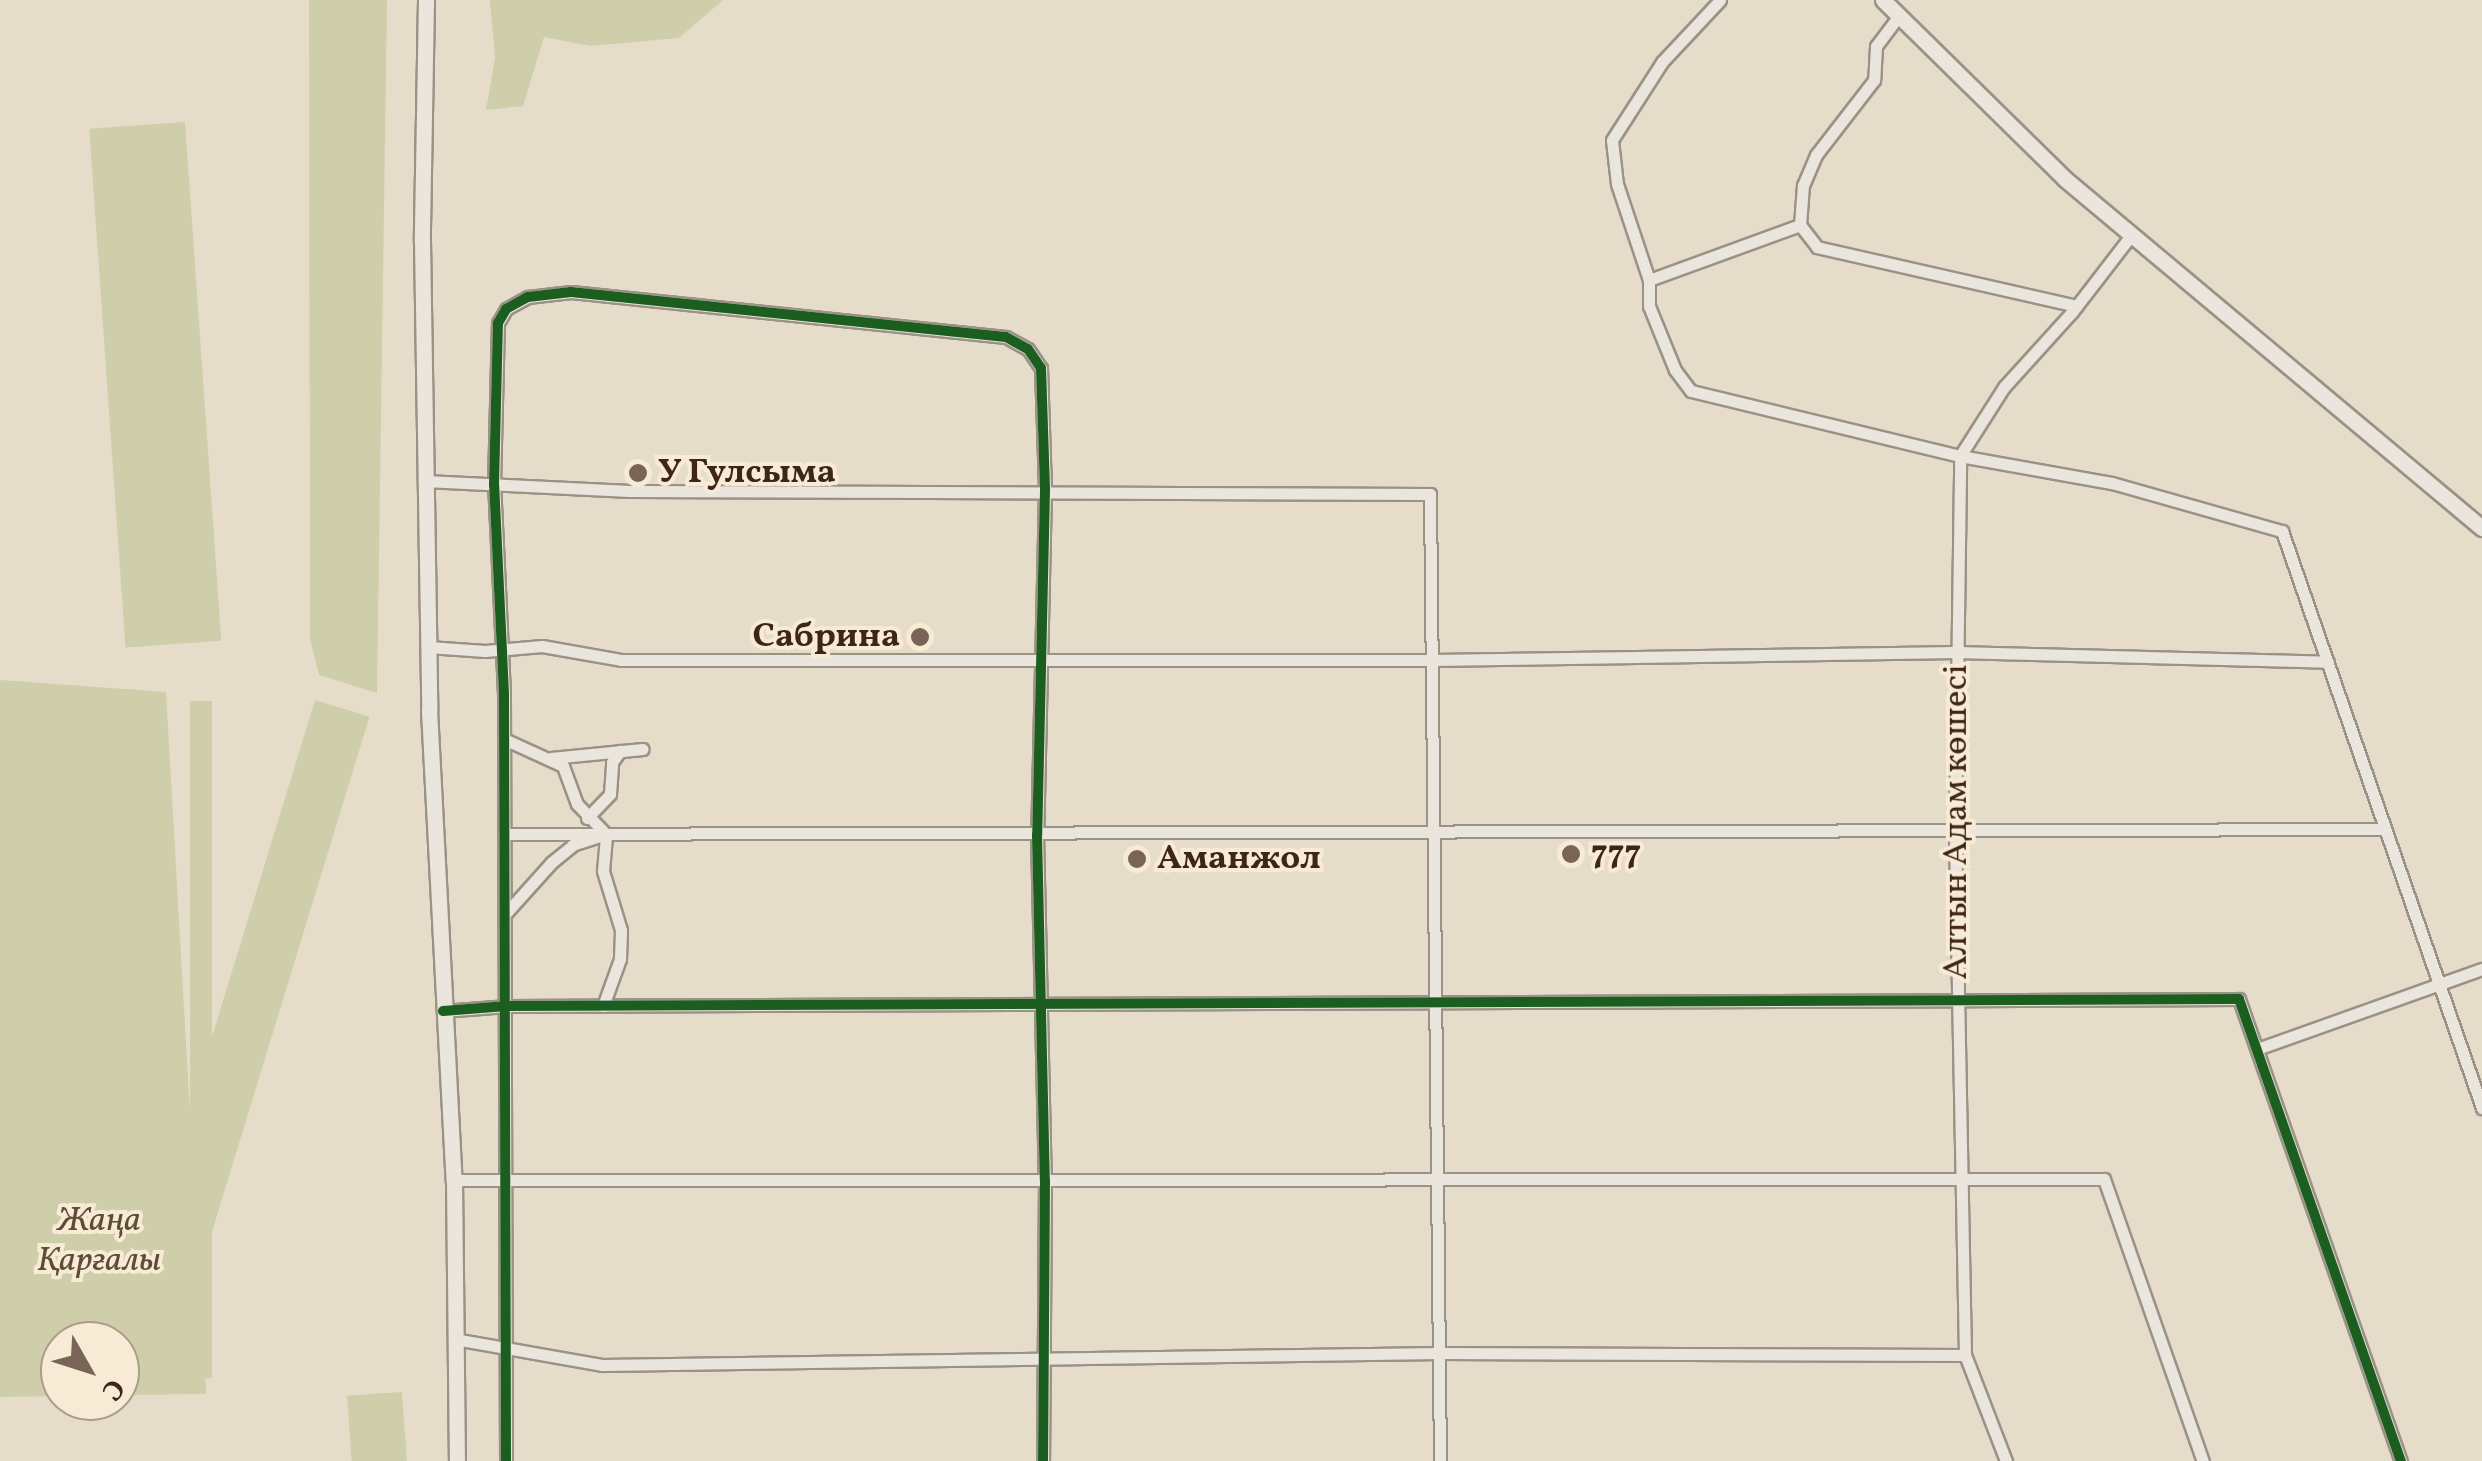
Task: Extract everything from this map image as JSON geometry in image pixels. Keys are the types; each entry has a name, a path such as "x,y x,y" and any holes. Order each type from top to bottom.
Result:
{"main road":[{"path":"426,0 424,481 443,1011 454,1180 457,1461"},
{"path":"1883,0 2064,179 2482,528"}],"street":[{"path":"1720,0 1662,62 1612,140 1617,184 1650,280 1650,306 1675,370 1691,391 1960,456 2112,483 2282,531 2482,1108"},
{"path":"1898,17 1876,46 1874,80 1816,156 1804,186 1800,225 1816,247 2076,306"},
{"path":"1650,280 1800,225"},
{"path":"1960,456 2004,387 2076,306 2132,234"},
{"path":"506,1461 507,912 494,485 498,323 506,309 528,297 571,292 1006,338 1028,350 1041,368 1044,491 1038,835 1045,1181 1042,1461"},
{"name":"Алтын Адам көшесі","path":"1960,456 1955,833 1965,1355 2006,1461"},
{"path":"424,481 630,491 1430,494 1440,1461"},
{"path":"428,647 500,650 542,646 621,660 1432,660 1956,652 2328,662"},
{"path":"504,739 563,766 587,818 606,834"},
{"path":"551,758 643,749"},
{"path":"587,818 610,794 612,762 620,751"},
{"path":"504,834 2386,829"},
{"path":"507,912 550,862 573,846 606,834"},
{"path":"603,1006 620,959 621,930 603,871 606,834"},
{"path":"2257,1049 2482,969"},
{"path":"443,1011 506,1006 1040,1007 2239,998 2401,1461"},
{"path":"454,1180 2104,1179 2202,1461"},
{"path":"455,1339 602,1365 1440,1353 1965,1355"}],"green space":[{"path":"309,0 387,0 377,693 319,675 310,639"},
{"path":"490,0 723,0 679,38 590,46 544,37 523,106 486,110 495,58"},
{"path":"185,122 221,641 126,647 89,129"},
{"name":"Жаңа Қарғалы","path":"0,680 166,692 206,1394 140,1395 140,1321 40,1321 40,1396 0,1397"},
{"path":"315,700 370,717 174,1356 140,1346 140,1321 125,1321"},
{"path":"190,701 212,701 212,1378 190,1378"},
{"path":"402,1392 407,1461 352,1461 347,1396"}],"cycle path":[{"path":"506,1461 504,694 494,485 498,323 506,309 528,297 571,292 1006,337 1028,349 1041,368 1045,491 1037,835 1045,1181 1043,1461"},
{"path":"443,1011 507,1006 2239,999 2401,1461"}],"place":[{"name":"У Гулсыма","path":"638,473"},
{"name":"Сабрина","path":"920,637"},
{"name":"777","path":"1571,854"},
{"name":"Аманжол","path":"1137,859"}]}
